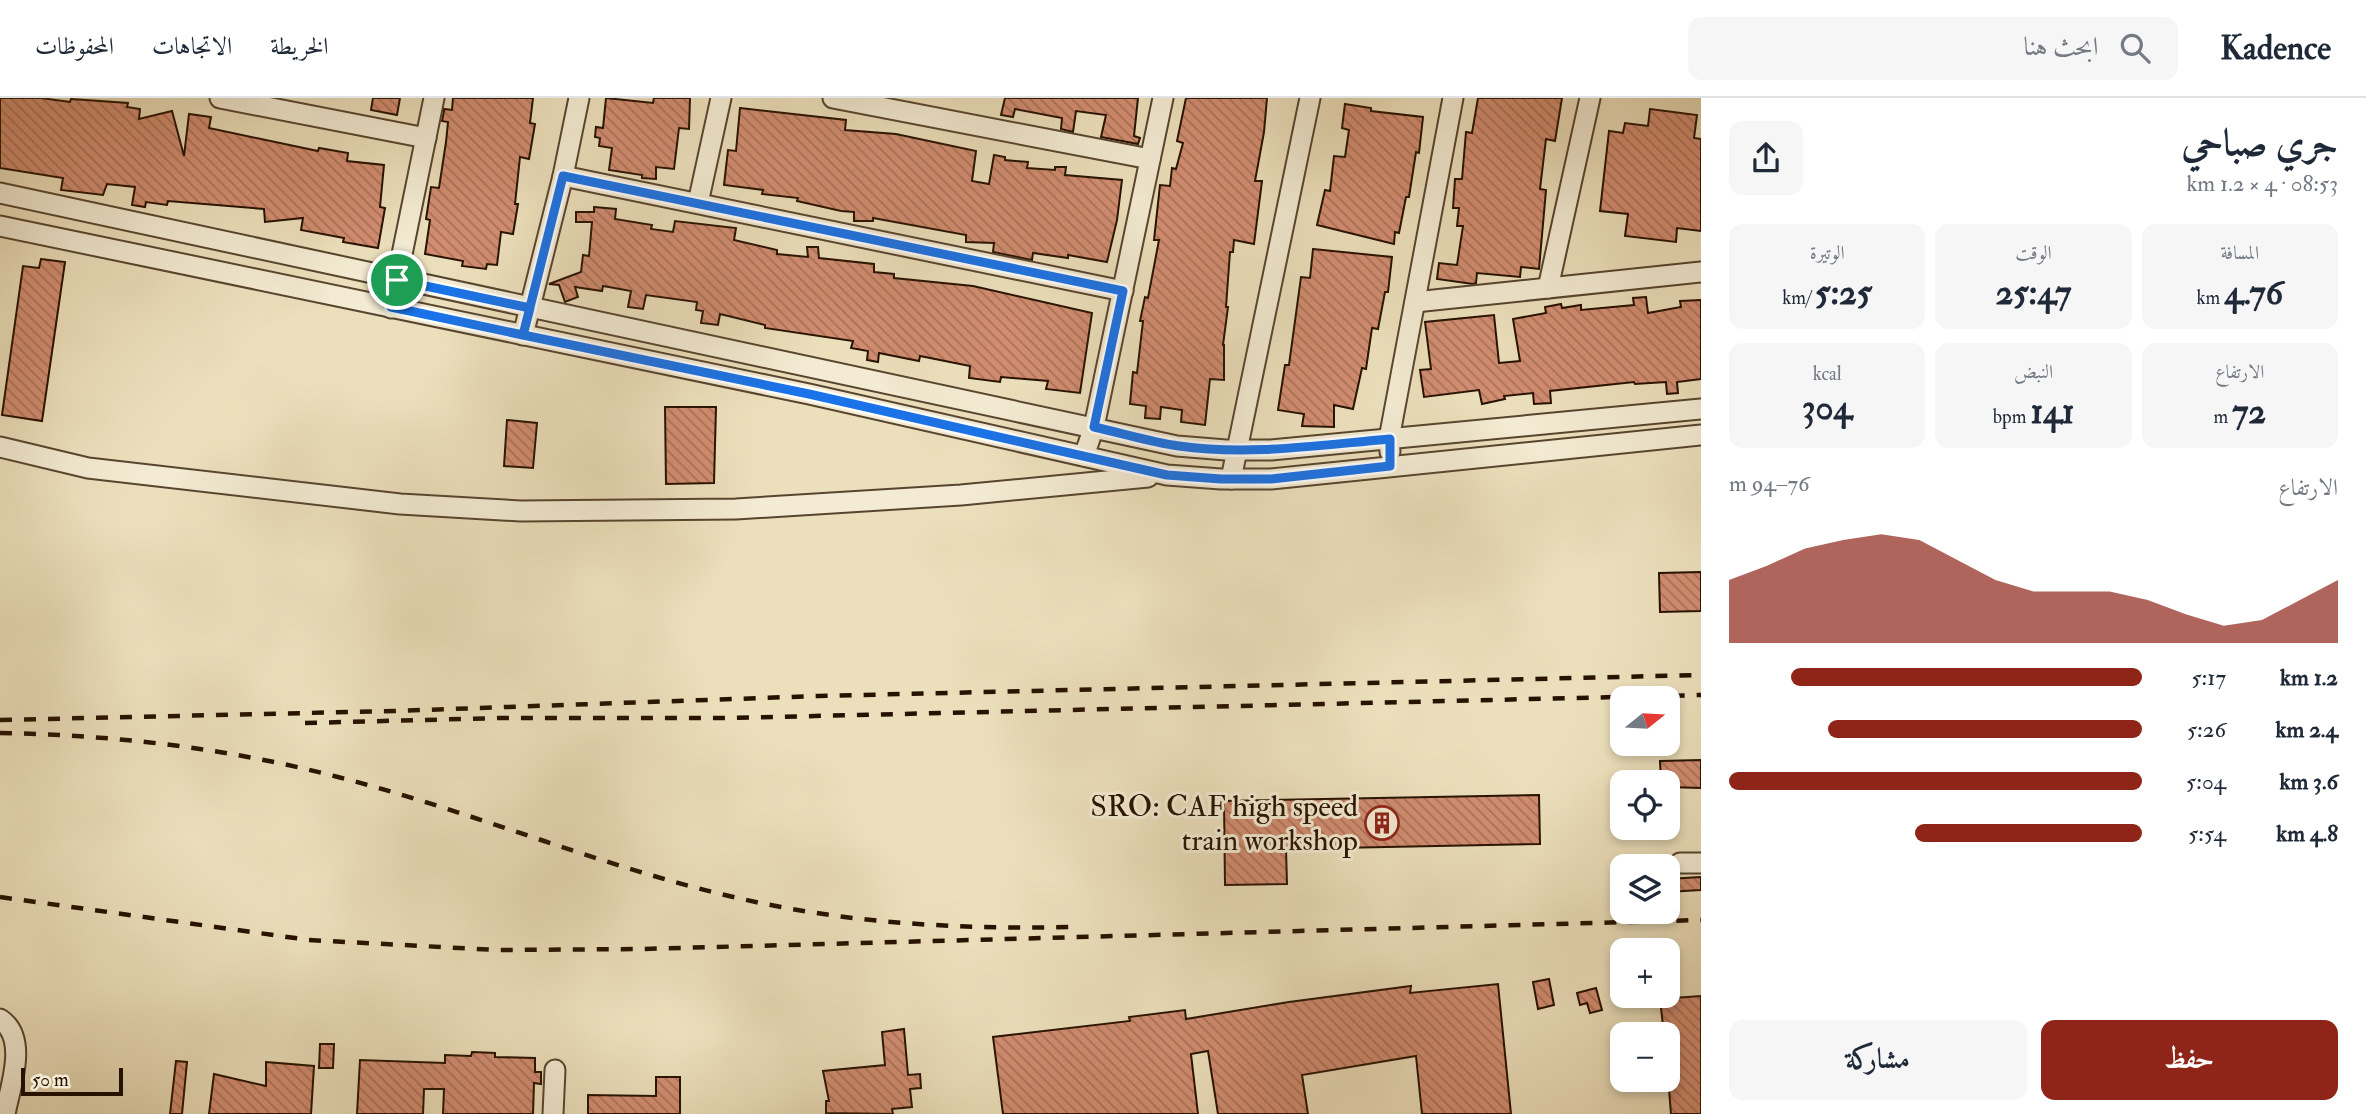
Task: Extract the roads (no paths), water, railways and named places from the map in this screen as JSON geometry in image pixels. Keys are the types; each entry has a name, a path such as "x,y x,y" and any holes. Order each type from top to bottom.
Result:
{"street":[{"path":"220,98 426,138"},
{"path":"391,307 434,98"},
{"path":"523,335 563,176 579,98"},
{"path":"698,204 721,98"},
{"path":"833,98 1150,159"},
{"path":"1084,456 1094,427 1163,98"},
{"path":"1231,479 1310,98"},
{"path":"1390,466 1390,439 1453,98"},
{"path":"1548,288 1590,98"},
{"path":"563,176 1123,291"},
{"path":"0,193 1177,446 1271,450 1701,410"},
{"path":"0,226 809,394 1167,475"},
{"path":"1415,302 1701,272"},
{"path":"0,447 88,468 400,504 521,511 750,508 961,495 1167,475 1271,479 1701,435"},
{"path":"1680,863 1701,863"},
{"path":"0,1019 10,1030 16,1051 5,1114"},
{"path":"553,1114 555,1070"}],"railway":[{"path":"0,720 394,711 818,696 1701,675"},
{"path":"305,723 501,718 731,718 1701,695"},
{"path":"0,733 128,740 212,751 296,767 394,792 613,864 724,895 781,907 853,918 926,924 1071,927"},
{"path":"0,897 309,940 497,950 642,949 1701,920"}],"place":[{"name":"SRO: CAF high speed train workshop","path":"1382,823"}]}
